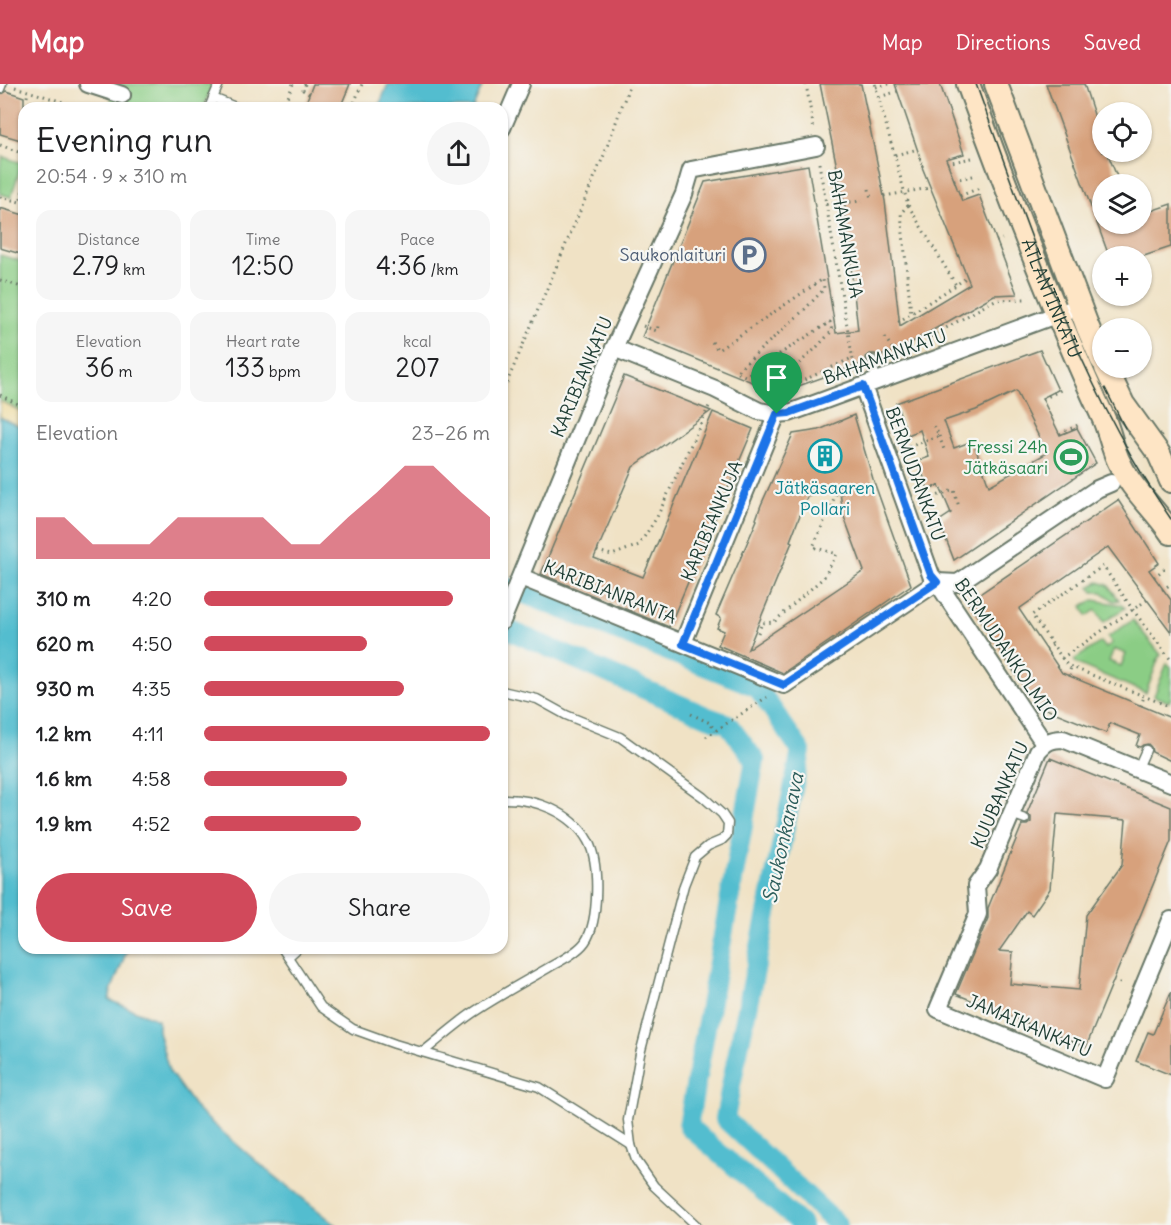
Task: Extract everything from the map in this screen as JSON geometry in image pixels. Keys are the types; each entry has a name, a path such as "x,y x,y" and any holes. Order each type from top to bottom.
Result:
{"street":[{"path":"88,84 122,95"},
{"path":"508,114 521,84"},
{"name":"ATLANTINKATU","path":"968,84 1001,177 1069,310 1088,328 1092,337"},
{"name":"ATLANTINKATU","path":"1000,86 1119,463 1133,486 1171,533"},
{"name":"KARIBIANKATU","path":"508,608 614,348 684,194 691,170 816,146"},
{"name":"BAHAMANKATU","path":"614,348 715,389 759,411 789,413 1069,310"},
{"name":"ATLANTINKATU","path":"1111,378 1123,404 1159,454 1171,481"},
{"name":"BERMUDANKATU","path":"866,385 906,506 934,579"},
{"name":"KARIBIANKUJA","path":"683,644 777,414"},
{"path":"934,579 958,583 1097,489 1111,483"},
{"name":"KARIBIANRANTA","path":"521,579 784,685"},
{"name":"BERMUDANKOLMIO","path":"784,685 934,579 1044,743"},
{"name":"KUUBANKATU","path":"938,1009 978,914 976,886 1018,816 1038,751 1044,743 1054,739 1063,739 1171,783"},
{"name":"JAMAIKANKATU","path":"938,1009 1105,1079 1171,920"}],"lane":[{"path":"0,90 2,84"},
{"path":"211,102 219,84"},
{"path":"213,98 223,102"},
{"path":"866,385 872,360"},
{"path":"508,692 537,699 566,715 620,737 703,797 722,814 728,823 727,835 695,857 684,885 640,1054 628,1120 631,1145 636,1160 654,1185 696,1225"},
{"path":"1137,770 1146,750"},
{"path":"423,1052 474,1011 571,954 584,944 592,929 597,870 594,851 583,832 562,814 529,800 508,799"},
{"path":"286,954 321,1007 353,1029 539,1087 631,1145"},
{"path":"288,957 291,954"}],"path":[{"path":"286,102 292,84"},
{"path":"305,84 303,90 309,94"},
{"path":"354,102 362,84"},
{"path":"508,380 604,155 630,84"},
{"name":"BAHAMANKUJA","path":"806,84 852,358 866,385"},
{"path":"889,84 875,86 908,205 956,285"},
{"path":"12,86 64,102"},
{"path":"27,98 28,91"},
{"path":"879,97 899,91"},
{"path":"43,102 45,96"},
{"path":"0,145 18,152"},
{"path":"895,155 918,149"},
{"path":"947,163 972,158"},
{"path":"954,180 977,175"},
{"path":"960,196 982,187"},
{"path":"884,196 930,188"},
{"path":"869,189 871,199"},
{"path":"0,197 18,202"},
{"path":"826,204 862,201"},
{"path":"908,205 901,213 911,314"},
{"path":"996,241 1002,239"},
{"path":"898,322 968,277"},
{"path":"712,342 718,350 734,341 823,279 824,289 736,372 745,376 830,322 832,331 773,387 780,391 792,387 852,358"},
{"path":"0,280 18,286"},
{"path":"999,295 1000,300"},
{"path":"928,345 932,336 995,300 1026,299"},
{"path":"948,322 949,326"},
{"path":"646,327 657,332 658,326"},
{"path":"885,337 897,357"},
{"path":"597,551 612,555 639,545 657,517 715,389"},
{"path":"1042,399 1064,389"},
{"path":"0,395 18,404"},
{"path":"1060,434 1080,424"},
{"path":"934,425 945,452"},
{"path":"924,441 939,436"},
{"path":"906,506 954,490 959,507"},
{"path":"758,633 762,623 774,622 824,577 837,554 813,547 836,494 846,491"},
{"path":"1171,660 1102,566 1032,615 1067,665 1171,707"},
{"path":"1154,577 1168,566"},
{"path":"1162,590 1171,584"},
{"path":"1062,658 1147,600"},
{"path":"1027,621 1034,617"},
{"path":"1046,650 1053,645"},
{"path":"1069,676 1071,666"},
{"path":"1141,706 1144,696"},
{"path":"706,737 766,697"},
{"path":"691,714 710,723 715,731"},
{"path":"1113,981 1121,983"}],"green space":[{"path":"114,84 213,84 206,102 111,102"},
{"path":"3,157 18,162 18,175 11,197 0,194 0,166"},
{"path":"0,255 18,260 18,427 0,417"},
{"path":"1098,582 1108,585 1119,600 1114,601 1102,592 1093,592 1090,587"},
{"path":"1094,600 1122,605 1125,608 1104,622 1096,610 1087,616 1082,606"},
{"path":"1133,620 1161,655 1146,693 1077,664 1074,660 1101,642 1106,648 1112,643 1108,637","holes":["1114,649 1126,654 1121,666 1109,661"]},
{"path":"1167,663 1171,667 1169,702 1154,696"}],"sand":[{"path":"0,401 18,410 18,426 0,417"}],"water":[{"path":"388,84 483,84 476,102 380,102"},
{"path":"0,417 18,426 18,954 126,954 109,1000 158,1020 158,1031 169,1071 197,1110 336,1225 0,1225"}],"building":[{"path":"313,84 350,84 342,102 306,102"},
{"path":"820,84 861,84 885,201 900,326 970,284 922,167 895,84 940,84 964,154 946,159 962,201 979,195 1017,294 994,295 900,349 878,357 870,354 866,357 866,362 779,393 642,337 705,182 808,165 836,333 858,330 846,212"},
{"path":"1046,84 1084,84 1092,108 1092,162 1111,162 1116,174 1092,174 1092,210"},
{"path":"6,91 24,97 24,102 18,102 18,139 0,134 0,95"},
{"path":"1171,204 1171,247 1152,253 1152,246 1105,246 1101,234 1152,234 1152,211"},
{"path":"0,208 18,213 18,253 0,248"},
{"path":"1040,350 1058,390 1042,398 1060,435 1077,428 1096,463 954,560 939,521 951,513 939,485 928,489 918,461 929,457 920,430 908,435 896,403","holes":["1016,391 1047,453 989,486 973,441 954,448 944,421 976,410"]},
{"path":"624,376 711,411 633,467 594,558 643,577 713,412 753,429 669,627 541,574"},
{"path":"854,415 873,479 911,585 783,673 718,645 724,631 717,628 721,618 716,615 793,434 819,430","holes":["839,485 843,514 864,571 748,649 792,542 790,541 807,497"]},
{"path":"1118,500 1159,563 1149,570 1171,600 1171,632 1108,547 1019,609 1062,673 1171,718 1171,761 1152,752 1148,744 1136,746 1140,735 1110,723 1106,733 1036,705 968,602"},
{"path":"1050,758 1171,807 1171,841 1086,1047 956,994 988,918 988,908 1022,825 1031,822 1031,817 1027,813","holes":["1057,814 1126,820 1122,865 1086,915 1079,990 1010,984 1013,952 999,951 1027,911 1032,915 1050,889"]},
{"path":"1171,992 1171,1075 1136,1061 1148,1032 1153,1034"}],"waterway":[{"name":"Saukonkanava","path":"508,587 757,687 801,751 725,1119 838,1225"},
{"name":"Saukonkanava","path":"508,630 728,724 755,760 688,1126 802,1225"}],"tram line":[{"path":"976,84 1037,252 1084,363 1139,469 1171,519"},
{"path":"1105,388 1125,428"}],"place":[{"name":"Saukonlaituri","path":"749,255"},
{"name":"Jätkäsaaren Pollari","path":"825,456"},
{"name":"Fressi 24h Jätkäsaari","path":"1071,457"}],"route":[{"path":"863,386 931,575 937,582 784,685 683,644 777,414 789,413 863,386"}]}
